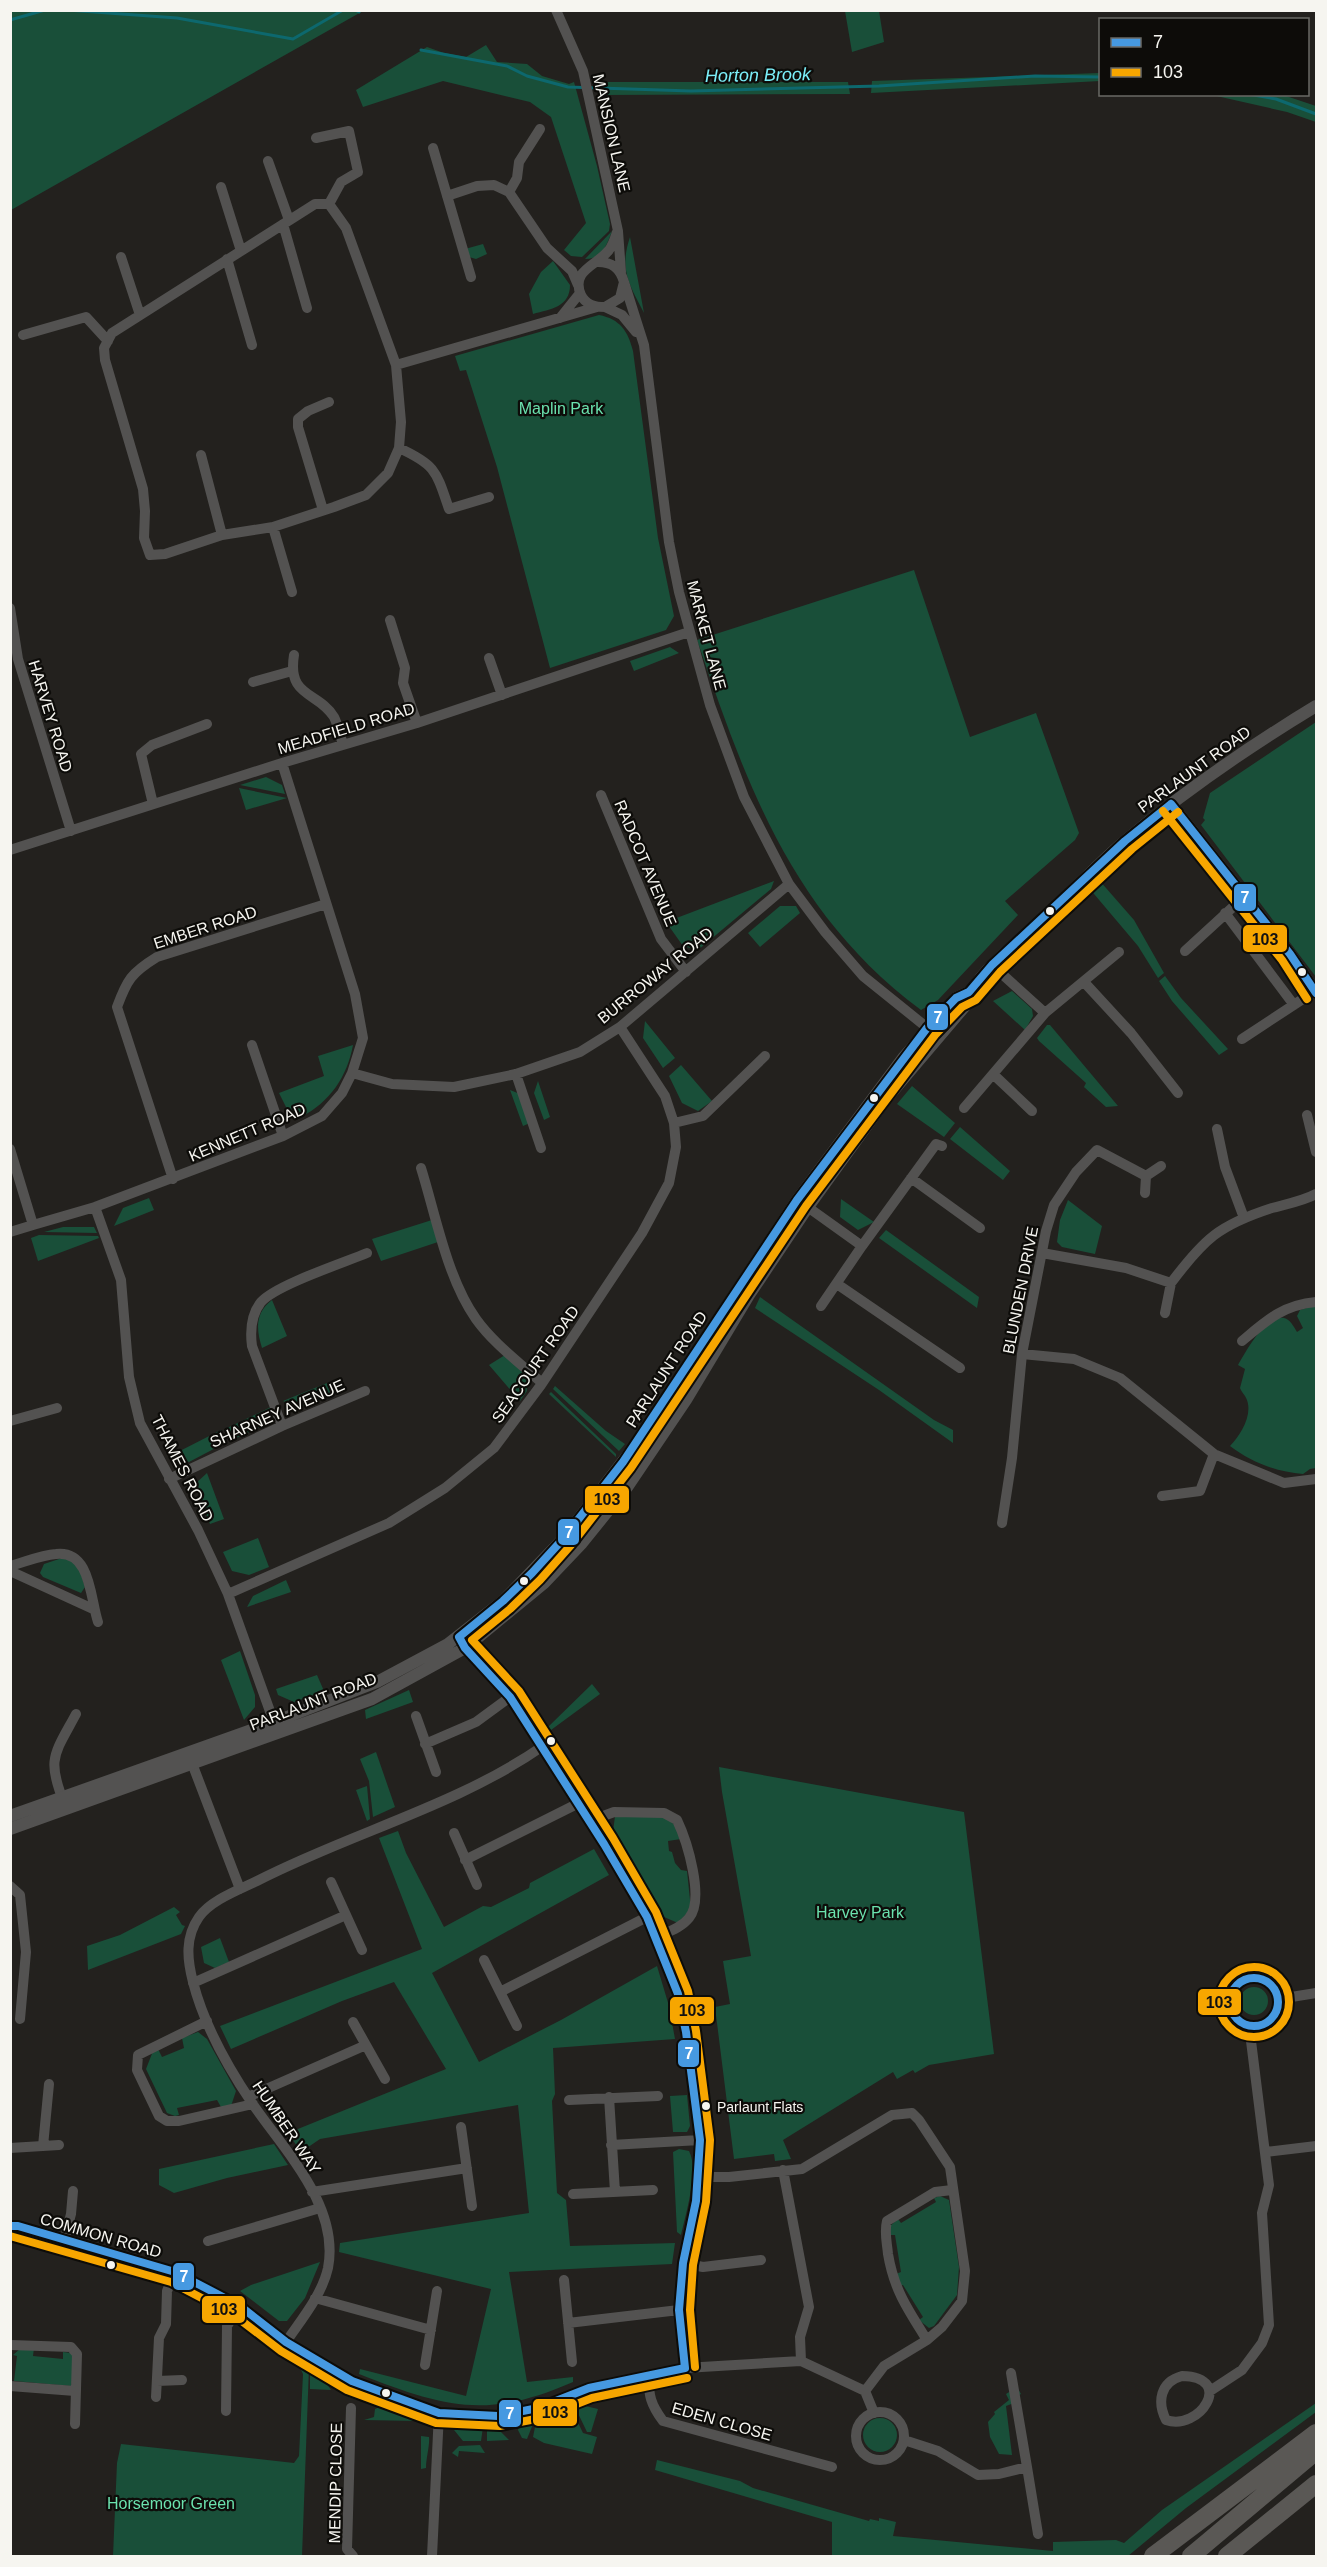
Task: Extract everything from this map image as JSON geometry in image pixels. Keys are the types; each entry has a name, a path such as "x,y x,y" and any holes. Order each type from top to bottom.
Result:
{"highway":[{"path":"1153,2556 1317,2433"},
{"path":"1191,2556 1317,2451"},
{"path":"1227,2556 1315,2485"},
{"path":"1244,2556 1315,2485"}],"street":[{"name":"MANSION LANE","path":"556,10 583,71 618,231 623,277"},
{"path":"509,192 517,178 519,162 540,129"},
{"path":"316,138 349,131 358,172 341,182 329,204"},
{"path":"433,148 471,277"},
{"path":"268,161 307,308"},
{"path":"447,196 477,186 494,185 509,192 547,248 572,271 584,299 622,315 633,326 644,345"},
{"path":"221,187 241,250"},
{"path":"315,204 329,204 346,228 396,365 401,422 399,448 388,473 366,495 323,510 273,526 222,535 165,554 150,555 144,537 146,511 143,489 105,360 104,348 112,333 241,250 315,204"},
{"path":"560,318 579,289 581,275 585,268 598,262 610,249 618,231"},
{"path":"121,257 140,315"},
{"path":"227,259 252,345"},
{"path":"563,262 585,268"},
{"path":"396,365 601,307 621,298 623,277 606,262 598,262"},
{"name":"MARKET LANE","path":"623,277 644,345 669,542 688,632 710,705 744,797 789,884 825,932 863,976 932,1032"},
{"path":"23,335 86,318 108,341"},
{"path":"323,510 298,427 298,419 308,411 329,402"},
{"path":"399,448 419,457 436,472 449,509 489,497"},
{"path":"201,455 222,535"},
{"path":"273,526 292,592"},
{"name":"HARVEY ROAD","path":"10,608 18,659 71,831"},
{"path":"390,620 405,668 403,683 417,723"},
{"name":"MEADFIELD ROAD","path":"10,850 282,763 417,723 688,632"},
{"path":"294,655 292,671 303,692 334,717 343,744"},
{"path":"489,658 502,695"},
{"path":"253,682 292,671"},
{"name":"PARLAUNT ROAD","path":"462,1642 563,1539 623,1462 797,1200 932,1032 965,1005 969,992 992,965 1125,841 1171,804 1238,756 1317,706"},
{"path":"153,804 141,754 152,745 207,724"},
{"name":"KENNETT ROAD","path":"10,1232 95,1207 284,1136 322,1116 342,1093 352,1073 363,1038 355,994 282,763"},
{"name":"RADCOT AVENUE","path":"601,795 661,939 686,972"},
{"path":"1171,804 1245,896 1316,992 1242,1039"},
{"name":"BURROWAY ROAD","path":"352,1073 392,1084 454,1087 516,1074 580,1052 620,1026 789,884"},
{"path":"1185,951 1245,896"},
{"name":"EMBER ROAD","path":"173,1179 117,1007 126,982 141,967 157,957 326,903"},
{"path":"1225,913 1294,1005"},
{"path":"964,1108 1045,1012 1119,952"},
{"path":"992,965 1045,1012"},
{"path":"1084,982 1131,1033 1178,1093"},
{"name":"SEACOURT ROAD","path":"228,1594 389,1523 445,1488 494,1448 542,1383 642,1233 669,1183 676,1147 674,1123 665,1096 620,1026"},
{"name":"PARLAUNT ROAD","path":"10,1816 65,1803 192,1764 276,1728 462,1642 544,1582 582,1543 628,1486 686,1400 749,1295 808,1207 932,1032"},
{"path":"252,1046 284,1136"},
{"path":"674,1123 703,1116 765,1056"},
{"path":"516,1074 541,1148"},
{"path":"994,1075 1032,1111"},
{"path":"1311,1120 1317,1152"},
{"path":"1217,1129 1225,1167 1244,1218"},
{"path":"821,1306 936,1144 942,1146"},
{"path":"10,1149 33,1225"},
{"name":"BLUNDEN DRIVE","path":"1002,1524 1013,1450 1022,1353 1054,1204 1076,1172 1097,1150 1146,1176"},
{"path":"1145,1194 1146,1176 1161,1166"},
{"path":"421,1168 457,1284 477,1320 508,1353 542,1383"},
{"path":"911,1178 980,1228"},
{"path":"1165,1313 1171,1283 1195,1251 1224,1227 1317,1194"},
{"path":"797,1200 862,1246"},
{"name":"THAMES ROAD","path":"95,1207 121,1280 129,1377 140,1423 198,1530 228,1594 276,1728"},
{"path":"282,1426 252,1346 250,1334 253,1315 262,1301 277,1291 367,1253"},
{"path":"1042,1253 1126,1268 1171,1283"},
{"path":"837,1284 960,1368"},
{"path":"1242,1341 1270,1318 1296,1304 1317,1302"},
{"path":"1022,1353 1074,1359 1120,1378 1214,1454 1284,1483 1317,1479"},
{"name":"SHARNEY AVENUE","path":"169,1479 282,1426 365,1391"},
{"path":"10,1420 57,1408"},
{"path":"1162,1496 1200,1491 1214,1454"},
{"path":"10,1566 57,1554 72,1556 81,1562 98,1622"},
{"path":"10,1571 93,1609"},
{"path":"462,1642 510,1697 579,1803 647,1917 657,1937 678,1994 686,2032 700,2140 699,2177 683,2263 679,2310 685,2368"},
{"path":"425,1744 476,1722 510,1697"},
{"path":"65,1803 53,1769 55,1753 76,1714"},
{"path":"416,1716 436,1772"},
{"name":"PARLAUNT ROAD","path":"10,1829 187,1751 276,1728"},
{"name":"HUMBER WAY","path":"286,2342 315,2298 327,2268 329,2238 320,2208 312,2192 293,2159 250,2101 224,2058 207,2021 193,1983 187,1958 191,1935 200,1916 211,1906 240,1889 298,1859 510,1769 543,1746"},
{"path":"187,1751 240,1889"},
{"path":"465,1860 579,1803"},
{"path":"590,1821 614,1812 664,1814 677,1820 688,1849 697,1900 690,1917 681,1926 657,1937"},
{"path":"454,1833 477,1885"},
{"path":"331,1882 362,1950"},
{"path":"10,1886 20,1895 26,1952 20,2019"},
{"path":"193,1983 346,1915"},
{"path":"500,1992 647,1917"},
{"path":"484,1960 517,2026"},
{"path":"1257,1977 1272,1985 1279,1999 1278,2007 1270,2020 1257,2026 1249,2025 1236,2017 1230,2002 1235,1986 1249,1978 1257,1977"},
{"path":"1279,1999 1317,1993"},
{"path":"207,2021 138,2055 137,2070 159,2116 167,2121 179,2121 250,2101 366,2046"},
{"path":"353,2022 385,2079"},
{"path":"1210,2391 1242,2370 1262,2343 1269,2325 1262,2213 1269,2186 1249,2025"},
{"path":"43,2146 49,2084"},
{"path":"569,2100 658,2096"},
{"path":"609,2097 615,2192"},
{"path":"699,2177 729,2177 802,2169 892,2115 912,2113 920,2120 950,2167 965,2271 962,2301 942,2326 927,2340 884,2366 865,2391 874,2413"},
{"path":"461,2127 472,2205"},
{"path":"611,2145 700,2140"},
{"path":"10,2148 59,2145"},
{"path":"1265,2152 1317,2146"},
{"path":"312,2192 466,2168"},
{"path":"783,2170 808,2307 800,2337 801,2361"},
{"path":"573,2194 653,2190"},
{"path":"927,2340 898,2295 892,2277 885,2230 887,2221 935,2192 952,2190"},
{"path":"64,2240 71,2214 73,2191"},
{"path":"208,2241 320,2208"},
{"name":"COMMON ROAD","path":"10,2226 18,2226 175,2272 240,2306 286,2342 352,2381 439,2412 498,2416 538,2408 589,2388 685,2368 801,2361 865,2391"},
{"path":"683,2263 703,2266 761,2260"},
{"path":"156,2397 159,2338 166,2324 167,2291 175,2272"},
{"path":"564,2280 572,2362"},
{"path":"425,2365 437,2291"},
{"path":"315,2298 431,2330"},
{"path":"226,2411 227,2326 240,2306"},
{"path":"568,2323 679,2310"},
{"path":"10,2345 71,2347 77,2354 75,2424"},
{"path":"1011,2373 1038,2534"},
{"name":"EDEN CLOSE","path":"649,2375 648,2389 651,2406 663,2421 832,2467"},
{"path":"1197,2376 1203,2380 1210,2391 1209,2402 1199,2413 1173,2423 1166,2420 1160,2399 1166,2384 1173,2378 1197,2376"},
{"path":"157,2381 182,2380"},
{"path":"10,2386 75,2391"},
{"name":"MENDIP CLOSE","path":"351,2408 347,2549 353,2556"},
{"path":"432,2556 439,2412"},
{"path":"874,2413 890,2414 902,2425 904,2440 896,2453 882,2459 867,2456 862,2451 856,2436 858,2428 867,2416 874,2413"},
{"path":"904,2440 938,2451 978,2475 999,2474 1027,2467"}],"green space":[{"path":"11,10 363,11 11,210"},
{"path":"845,11 879,11 884,42 852,52"},
{"path":"486,45 497,62 527,64 542,76 569,84 574,82 610,224 609,231 582,257 571,256 564,250 586,223 551,117 530,102 443,81 363,107 356,90 427,47 466,57"},
{"path":"1099,73 1099,81 871,93 872,81"},
{"path":"601,82 848,82 850,94 601,95"},
{"path":"1216,96 1286,96 1316,106 1316,122 1287,112"},
{"path":"612,231 600,254 585,259"},
{"path":"630,237 644,313 627,276 625,259"},
{"path":"483,244 487,254 476,259 469,257 465,249"},
{"path":"553,261 570,285 567,298 558,306 533,314 529,294 541,272"},
{"name":"Maplin Park","path":"599,315 622,327 633,351 658,538 674,616 666,630 550,668 497,467 466,370 460,371 455,356"},
{"path":"914,570 970,737 1036,713 1079,833 1075,840 1005,901 1018,915 938,1000 921,1010 876,973 839,932 807,889 779,844 735,746 697,640"},
{"path":"670,647 679,653 634,671 630,661"},
{"path":"1316,722 1316,977 1201,825 1205,820 1203,818 1210,793"},
{"path":"266,777 282,785 285,794 240,785"},
{"path":"239,788 287,798 246,810"},
{"path":"1099,880 1134,920 1164,973 1158,978 1138,946 1089,888"},
{"path":"774,881 771,889 698,950 683,946 666,922"},
{"path":"780,906 796,906 800,913 760,947 748,933"},
{"path":"1165,976 1181,998 1228,1049 1219,1055 1172,1001 1159,981"},
{"path":"1012,991 1032,1009 1033,1016 1025,1030 993,1001"},
{"path":"645,1021 675,1058 663,1068 643,1038"},
{"path":"1047,1025 1050,1025 1118,1106 1106,1107 1084,1087 1086,1083 1039,1041 1037,1038"},
{"path":"353,1045 342,1078 329,1096 301,1117 288,1111 279,1093 324,1076 318,1056"},
{"path":"681,1065 712,1101 698,1111 682,1103 669,1076"},
{"path":"538,1081 550,1117 544,1120 534,1093"},
{"path":"912,1086 955,1123 944,1137 897,1104"},
{"path":"510,1090 520,1094 530,1123 523,1126"},
{"path":"960,1127 1010,1171 1003,1180 950,1139"},
{"path":"149,1198 154,1210 114,1226 123,1208"},
{"path":"841,1199 874,1222 858,1230 840,1217"},
{"path":"1068,1200 1102,1226 1095,1254 1062,1247 1057,1242 1060,1220"},
{"path":"432,1220 441,1241 381,1261 372,1239"},
{"path":"63,1227 94,1227 97,1233 44,1232"},
{"path":"886,1230 979,1297 977,1308 879,1238"},
{"path":"39,1235 98,1236 99,1238 38,1261 31,1238"},
{"path":"760,1297 934,1420 953,1430 953,1443 879,1390 755,1308"},
{"path":"272,1300 287,1336 262,1348 258,1322 262,1310"},
{"path":"1316,1305 1316,1468 1303,1474 1264,1465 1230,1446 1242,1430 1248,1416 1248,1402 1240,1388 1245,1369 1238,1365 1245,1352 1263,1328 1277,1319 1288,1320 1297,1332 1303,1328 1297,1316 1300,1310"},
{"path":"505,1355 526,1374 527,1391 520,1401 489,1365"},
{"path":"327,1383 332,1395 297,1408 283,1401"},
{"path":"555,1386 606,1431 625,1444 619,1451 553,1389"},
{"path":"551,1392 616,1454 616,1457 549,1394"},
{"path":"271,1407 266,1424 232,1440 225,1429"},
{"path":"221,1430 227,1442 189,1462 170,1456"},
{"path":"207,1473 224,1519 210,1524 195,1484"},
{"path":"258,1538 269,1567 249,1575 232,1571 223,1552"},
{"path":"68,1556 79,1567 85,1587 81,1593 43,1577 40,1573 44,1564"},
{"path":"286,1580 291,1592 247,1607 253,1596"},
{"path":"240,1651 255,1695 255,1707 244,1720 221,1660"},
{"path":"317,1675 324,1691 294,1702 278,1695 276,1689"},
{"path":"592,1684 600,1694 551,1730 548,1727"},
{"path":"409,1690 413,1702 366,1719 365,1710"},
{"path":"376,1752 395,1807 373,1817 369,1781 360,1759"},
{"name":"Harvey Park","path":"719,1767 964,1812 994,2054 929,2065 915,2073 913,2070 897,2079 893,2072 783,2140 791,2159 775,2161 774,2154 734,2159 715,2007 730,2004 723,1961 751,1956"},
{"path":"367,1786 370,1819 367,1821 356,1790"},
{"path":"663,1815 676,1826 681,1839 668,1841 669,1851 672,1852 675,1863 681,1870 687,1871 691,1909 678,1923 664,1917 613,1832 615,1816"},
{"path":"398,1831 406,1853 444,1927 483,1906 491,1907 529,1888 530,1883 594,1849 609,1875 432,1973 479,2062 561,2020 657,1966 669,2006 675,2039 553,2048 555,2094 552,2101 557,2193 566,2200 570,2246 675,2243 672,2264 509,2272 527,2382 573,2377 573,2382 543,2394 515,2401 490,2405 465,2405 441,2401 416,2395 359,2374 360,2369 466,2396 491,2289 339,2252 340,2243 529,2213 518,2105 320,2139 301,2152 288,2133 446,2069 394,1982 342,2001 231,2049 220,2026 422,1949 379,1838"},
{"path":"174,1907 180,1912 176,1915 185,1926 181,1934 88,1970 87,1946 120,1935"},
{"path":"220,1938 229,1962 215,1968 204,1963 201,1947"},
{"path":"1254,1987 1264,1991 1268,2001 1264,2011 1254,2015 1244,2011 1240,2001 1244,1991"},
{"path":"198,2032 207,2039 236,2091 231,2106 221,2107 217,2100 177,2108 179,2115 175,2116 167,2113 146,2069 153,2051 158,2049 162,2057 184,2048 182,2038"},
{"path":"687,2095 690,2126 687,2132 673,2132 670,2096"},
{"path":"274,2144 288,2165 227,2178 174,2193 159,2185 159,2169"},
{"path":"679,2149 689,2151 693,2169 691,2192 681,2235 677,2232 673,2152"},
{"path":"940,2196 949,2200 959,2267 957,2295 934,2326 929,2328 919,2320 923,2317 903,2285 898,2287 896,2274 901,2272 895,2235 890,2235 890,2226 898,2219 901,2223 936,2202 934,2198"},
{"path":"320,2262 305,2298 287,2321 279,2321 240,2291 251,2285"},
{"path":"21,2348 34,2348 33,2356 63,2359 63,2352 71,2353 77,2363 71,2386 14,2381 17,2356 13,2355"},
{"name":"Horsemoor Green","path":"297,2361 309,2367 302,2556 113,2556 117,2463 121,2444 294,2463 299,2456 303,2374"},
{"path":"310,2367 319,2372 331,2390 310,2389"},
{"path":"323,2375 375,2402 358,2400 345,2395"},
{"path":"1017,2387 1021,2394 1014,2398 1014,2403 1006,2406 1012,2455 999,2454 990,2437 988,2422 995,2414 994,2412 1009,2400 1006,2394"},
{"path":"1316,2403 1316,2412 1186,2508 1128,2556 832,2556 832,2522 655,2470 657,2460 740,2481 753,2488 869,2521 870,2519 879,2521 879,2518 896,2522 893,2536 1053,2551 1053,2542 1116,2540 1124,2543 1162,2510"},
{"path":"387,2404 419,2421 364,2420 374,2417 375,2409"},
{"path":"574,2405 598,2409 591,2432 587,2432"},
{"path":"570,2406 583,2433 597,2437 592,2454 544,2443 533,2437 537,2417"},
{"path":"880,2418 892,2423 897,2435 892,2447 880,2452 868,2447 863,2435 868,2423"},
{"path":"535,2419 527,2439 522,2438 518,2430 519,2421"},
{"path":"478,2425 483,2427 481,2441 463,2441 454,2430"},
{"path":"487,2426 495,2426 509,2440 487,2441"},
{"path":"421,2436 429,2437 429,2440 426,2468 421,2469"},
{"path":"480,2445 485,2453 459,2451 458,2457 452,2453 459,2446"}],"waterway":[{"name":"Horton Brook","path":"10,20 45,10"},
{"name":"Horton Brook","path":"67,10 177,18 293,39 343,10"},
{"name":"Horton Brook","path":"355,10 359,12"},
{"name":"Horton Brook","path":"421,50 507,66 527,76 568,87 691,91 879,86 1035,76 1099,77"},
{"name":"Horton Brook","path":"1259,96 1276,99 1316,114"}],"transit line":[{"name":"7","path":"1171,804 1290,954 1316,993"},
{"name":"7","path":"685,2368 679,2310 683,2263 696,2201 700,2140 686,2032 678,1994 647,1917 604,1844 510,1697 465,1648 459,1637 503,1601 532,1573 563,1539 623,1462 797,1200 927,1028 956,998 969,992 992,965 1125,841 1171,804"},
{"name":"103","path":"1163,811 1282,960 1307,999"},
{"name":"103","path":"695,2367 690,2310 693,2265 706,2202 710,2140 696,2031 688,1991 656,1912 613,1838 519,1691 472,1640 510,1609 540,1580 571,1545 631,1468 806,1206 935,1035 962,1007 976,1000 1000,972 1132,849 1178,812"},
{"name":"103","path":"1254,1967 1273,1973 1283,1983 1289,2002 1283,2021 1273,2031 1254,2037 1235,2031 1225,2021 1219,2002 1225,1983 1235,1973 1254,1967"},
{"name":"7","path":"1249,1978 1259,1978 1271,1985 1278,1997 1278,2002 1278,2007 1271,2019 1259,2026 1249,2026 1234,2015 1230,2007 1230,1997 1241,1982 1249,1978"},
{"name":"7","path":"10,2226 18,2226 175,2272 240,2306 286,2342 352,2381 439,2413 498,2416 538,2408 589,2388 685,2368"},
{"name":"103","path":"10,2236 171,2282 234,2315 281,2351 347,2390 436,2423 500,2426 541,2418 592,2398 687,2378"}],"place":[{"name":"Parlaunt Flats","path":"706,2106"}]}
